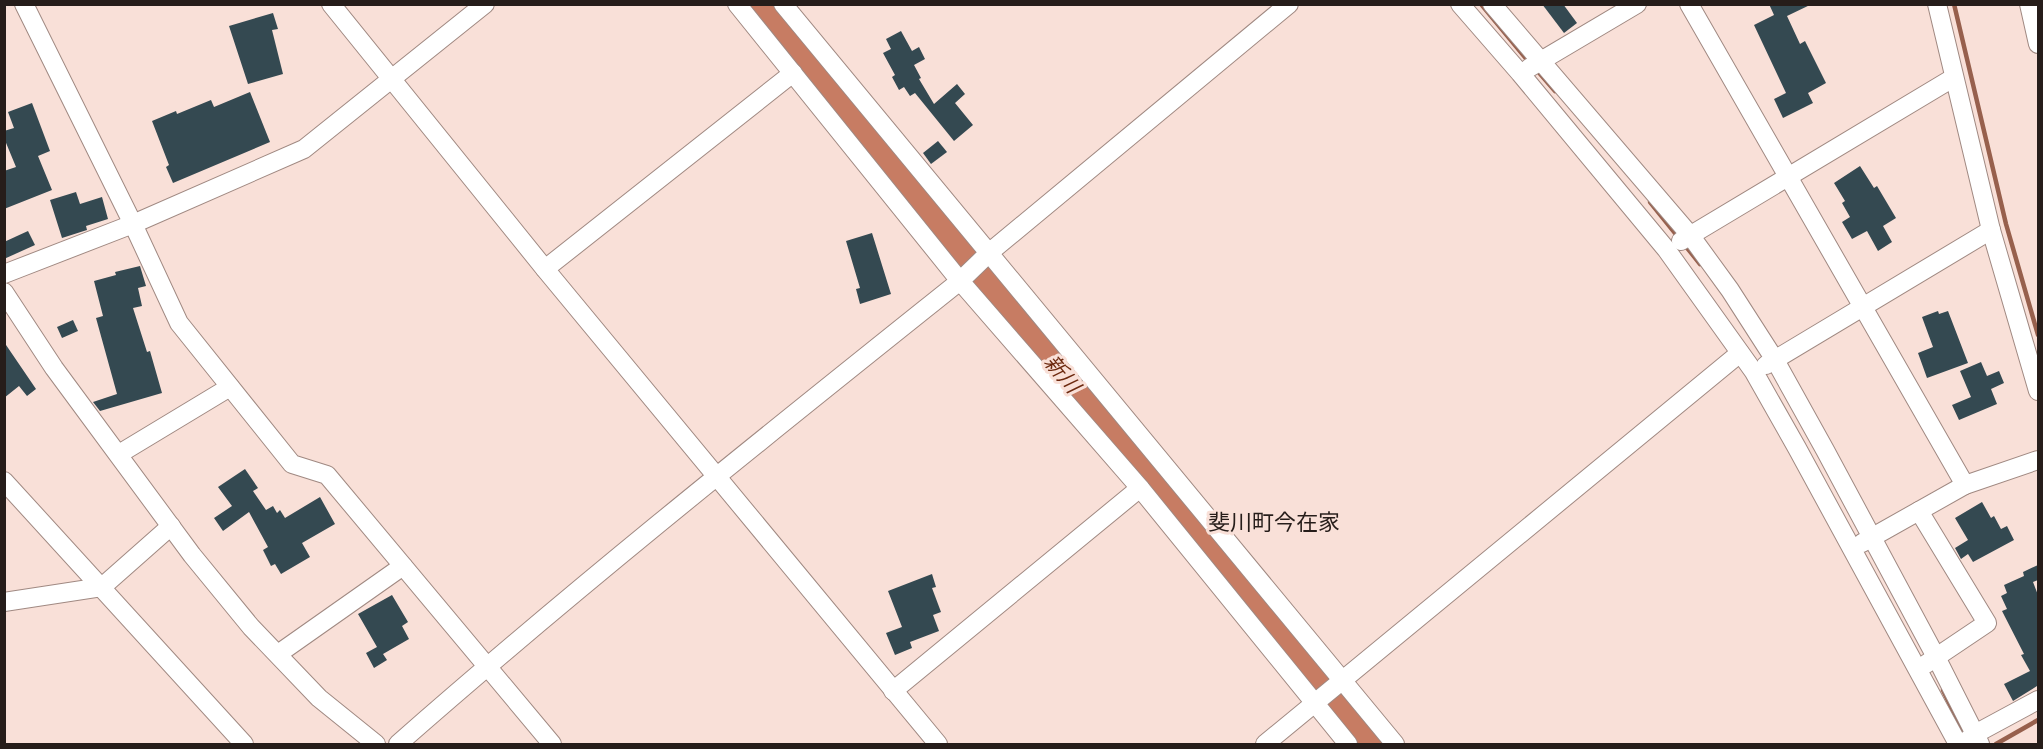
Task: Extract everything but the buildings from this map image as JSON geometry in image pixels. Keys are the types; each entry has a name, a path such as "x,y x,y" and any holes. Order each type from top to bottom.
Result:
{"street":[{"path":"24,4 133,224 179,323 292,464 327,475 552,744"},
{"path":"331,4 545,269 938,744"},
{"path":"4,274 133,224 304,149 485,4"},
{"path":"737,4 960,281 1140,488 1348,744"},
{"path":"783,4 985,256 1339,684 1395,744"},
{"path":"398,744 487,666 716,476 960,281 985,256 1289,4"},
{"path":"1460,4 1666,249 1754,372 1917,669 1968,742"},
{"path":"1492,4 1690,235 1730,290 1775,360 1936,657 1968,742"},
{"path":"1520,73 1637,4"},
{"path":"1689,4 1965,485"},
{"path":"1937,4 1991,230 2038,391"},
{"path":"2029,4 2038,44"},
{"path":"545,269 793,73"},
{"path":"1666,249 1953,78"},
{"path":"1754,372 1991,230"},
{"path":"4,292 54,368 192,555 251,627 319,698 376,744"},
{"path":"1265,744 1740,353"},
{"path":"119,454 230,387"},
{"path":"1851,549 1965,485 2038,460"},
{"path":"4,481 244,744"},
{"path":"893,691 1140,488"},
{"path":"1917,669 1987,623 1919,511"},
{"path":"4,602 102,587 171,525"},
{"path":"278,654 403,566"},
{"path":"1968,742 2038,700"}],"waterway":[{"name":"新川","path":"755,4 1328,698 1331,698 1370,744"},
{"path":"1481,4 1529,62"},
{"path":"1954,4 2006,224 2038,335"},
{"path":"1535,68 1555,91"},
{"path":"1650,202 1679,238"},
{"path":"1684,244 1700,264"},
{"path":"1943,690 1965,736"},
{"path":"1996,744 2038,720"}],"district":[{"name":"斐川町今在家","path":"1274,522"}]}
